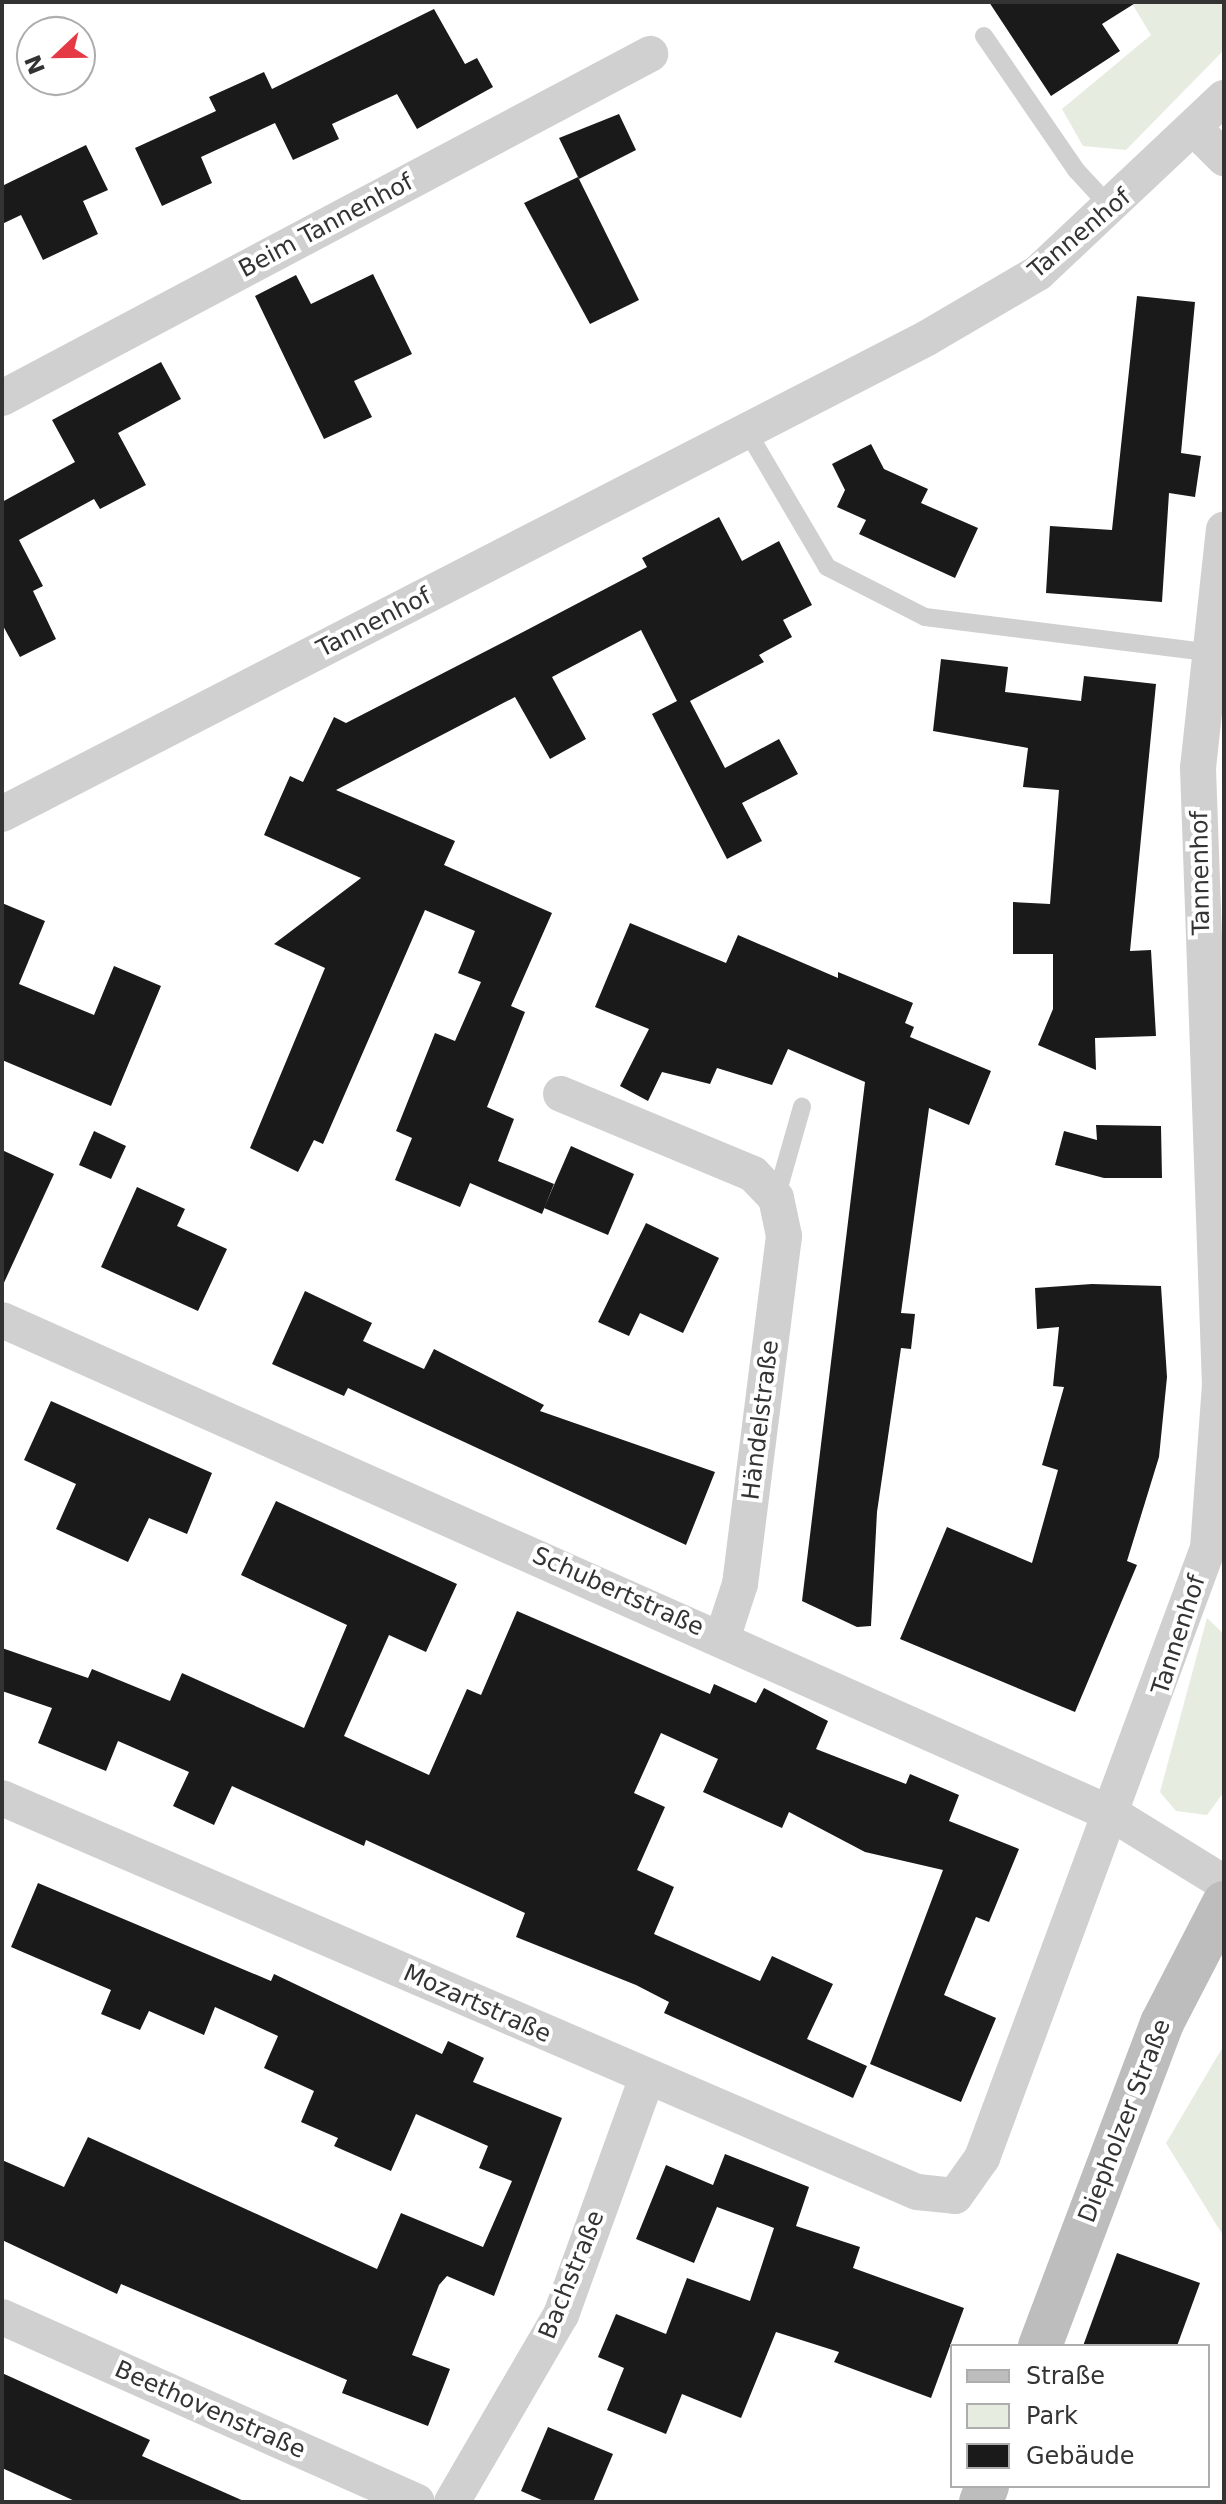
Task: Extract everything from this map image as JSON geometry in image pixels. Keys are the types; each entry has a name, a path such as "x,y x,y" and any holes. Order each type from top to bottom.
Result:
{"main road":[{"name":"Diepholzer Straße","path":"1041,2344 1162,2023 1224,1903"}],"street":[{"name":"Beim Tannenhof","path":"2,398 650,54"},
{"name":"Tannenhof","path":"2,814 747,431 1038,273 1196,130 1224,98"},
{"path":"1196,130 1224,158"},
{"name":"Tannenhof","path":"955,2196 982,2158 1114,1815 1208,1548 1218,1473 1207,652 1224,529"},
{"path":"561,1094 753,1174 776,1198"},
{"name":"Händelstraße","path":"722,1639 740,1584 784,1236 776,1198"},
{"name":"Schubertstraße","path":"2,1320 1114,1815 1224,1883"},
{"name":"Mozartstraße","path":"2,1798 917,2192 955,2196"},
{"name":"Bachstraße","path":"452,2502 561,2315 647,2078"},
{"name":"Beethovenstraße","path":"2,2317 417,2502"}],"lane":[{"path":"984,36 1076,170 1112,209"},
{"path":"747,431 827,567 925,617 1207,652"},
{"name":"Händelstraße","path":"776,1198 802,1107"}],"green space":[{"path":"1131,2 1224,2 1224,50 1126,150 1083,146 1062,109 1151,35"},
{"path":"1207,1618 1224,1634 1224,1792 1207,1815 1176,1811 1160,1792"},
{"path":"1224,2045 1224,2237 1166,2143"}],"building":[{"path":"989,2 1137,2 1102,24 1120,51 1051,96"},
{"path":"434,9 465,64 477,58 493,87 417,129 397,94 332,124 339,139 293,160 275,123 201,157 212,183 162,206 135,148 216,111 209,97 264,72 272,89"},
{"path":"619,114 636,150 579,179 559,138"},
{"path":"86,145 108,190 83,201 98,234 43,260 21,215 2,224 2,186"},
{"path":"578,177 639,300 590,324 524,203"},
{"path":"373,274 412,354 354,381 372,417 324,439 255,296 296,275 311,304"},
{"path":"1137,296 1195,302 1181,453 1201,456 1195,497 1169,493 1162,602 1046,593 1050,526 1112,530"},
{"path":"161,362 181,399 118,433 146,485 100,509 94,499 19,540 43,586 33,591 56,639 20,657 2,624 2,502 75,462 52,420"},
{"path":"871,444 884,469 928,489 921,503 978,528 955,578 859,534 866,520 837,507 845,490 832,464"},
{"path":"719,517 742,561 779,541 812,605 783,620 792,637 759,655 764,662 690,701 725,768 779,739 798,774 742,803 762,841 727,859 652,714 677,701 641,630 552,677 586,739 550,759 515,697 336,790 455,841 444,865 552,913 511,1006 525,1012 487,1107 514,1119 498,1161 554,1184 542,1214 470,1183 460,1207 395,1180 412,1138 396,1131 435,1033 455,1041 481,982 458,973 475,931 425,910 323,1144 314,1140 298,1172 250,1148 325,968 274,944 361,878 264,835 290,776 303,782 334,717 346,723 523,632 647,567 642,558"},
{"path":"941,659 1008,667 1005,692 1081,701 1084,676 1156,684 1130,951 1151,950 1156,1036 1095,1038 1096,1070 1038,1045 1053,1009 1053,954 1013,954 1013,902 1050,904 1059,790 1023,787 1028,748 933,731"},
{"path":"2,903 45,921 19,984 94,1015 114,966 161,986 111,1106 2,1060"},
{"path":"630,923 726,963 738,935 838,978 838,972 913,1003 905,1023 914,1027 910,1037 991,1071 969,1125 929,1108 901,1313 915,1314 911,1349 901,1348 877,1512 871,1626 857,1627 802,1601 865,1082 788,1049 772,1085 717,1068 710,1084 662,1072 648,1101 620,1086 649,1029 595,1007"},
{"path":"1096,1125 1161,1126 1162,1178 1104,1178 1055,1165 1064,1131 1097,1140"},
{"path":"94,1131 126,1146 111,1179 79,1165"},
{"path":"571,1146 634,1174 608,1235 544,1208"},
{"path":"2,1150 54,1174 2,1287"},
{"path":"137,1187 185,1209 177,1226 227,1249 198,1311 101,1267"},
{"path":"646,1223 719,1258 683,1333 640,1313 629,1336 598,1322"},
{"path":"1092,1284 1161,1286 1167,1377 1159,1457 1127,1561 1137,1565 1075,1712 900,1639 947,1527 1032,1563 1058,1470 1042,1465 1064,1387 1053,1386 1059,1327 1037,1329 1035,1288"},
{"path":"305,1291 372,1323 363,1341 424,1369 434,1349 544,1405 540,1411 715,1472 686,1545 348,1388 344,1396 272,1364"},
{"path":"51,1401 212,1473 187,1534 149,1518 128,1562 56,1529 76,1484 24,1460"},
{"path":"276,1501 457,1584 426,1652 389,1635 344,1736 429,1775 467,1689 481,1695 517,1611 710,1694 714,1684 756,1703 764,1688 828,1721 816,1749 906,1784 910,1774 959,1795 949,1821 1019,1849 989,1922 976,1917 944,1995 996,2018 961,2102 870,2064 943,1870 865,1852 789,1812 782,1828 703,1792 718,1759 661,1733 634,1793 665,1807 637,1870 674,1887 654,1934 760,1981 772,1956 833,1984 807,2039 867,2066 853,2098 664,2013 669,2002 636,1985 516,1937 525,1913 366,1840 364,1846 232,1786 214,1825 173,1806 189,1772 118,1741 106,1771 38,1743 52,1708 2,1691 2,1648 88,1678 92,1669 170,1701 182,1673 304,1728 347,1625 241,1575"},
{"path":"38,1883 271,1981 274,1974 442,2054 448,2041 484,2058 473,2082 562,2118 494,2296 447,2276 439,2285 412,2355 450,2369 428,2426 342,2393 347,2380 121,2284 117,2294 2,2240 2,2160 64,2187 88,2137 377,2269 401,2213 483,2247 512,2181 479,2168 488,2146 416,2114 391,2171 334,2146 338,2138 301,2122 314,2091 264,2068 278,2036 215,2007 204,2035 149,2011 140,2030 101,2014 111,1990 11,1947"},
{"path":"725,2154 809,2187 796,2226 860,2247 853,2268 964,2308 931,2398 834,2362 839,2352 776,2332 741,2418 682,2394 666,2434 607,2410 624,2368 598,2357 616,2314 666,2334 687,2278 750,2301 774,2228 717,2207 694,2263 636,2239 666,2165 713,2185"},
{"path":"1117,2253 1200,2283 1178,2344 1084,2344"},
{"path":"2,2373 150,2440 142,2456 246,2502 77,2502 2,2468"},
{"path":"548,2427 613,2454 593,2502 546,2502 521,2491"}]}
